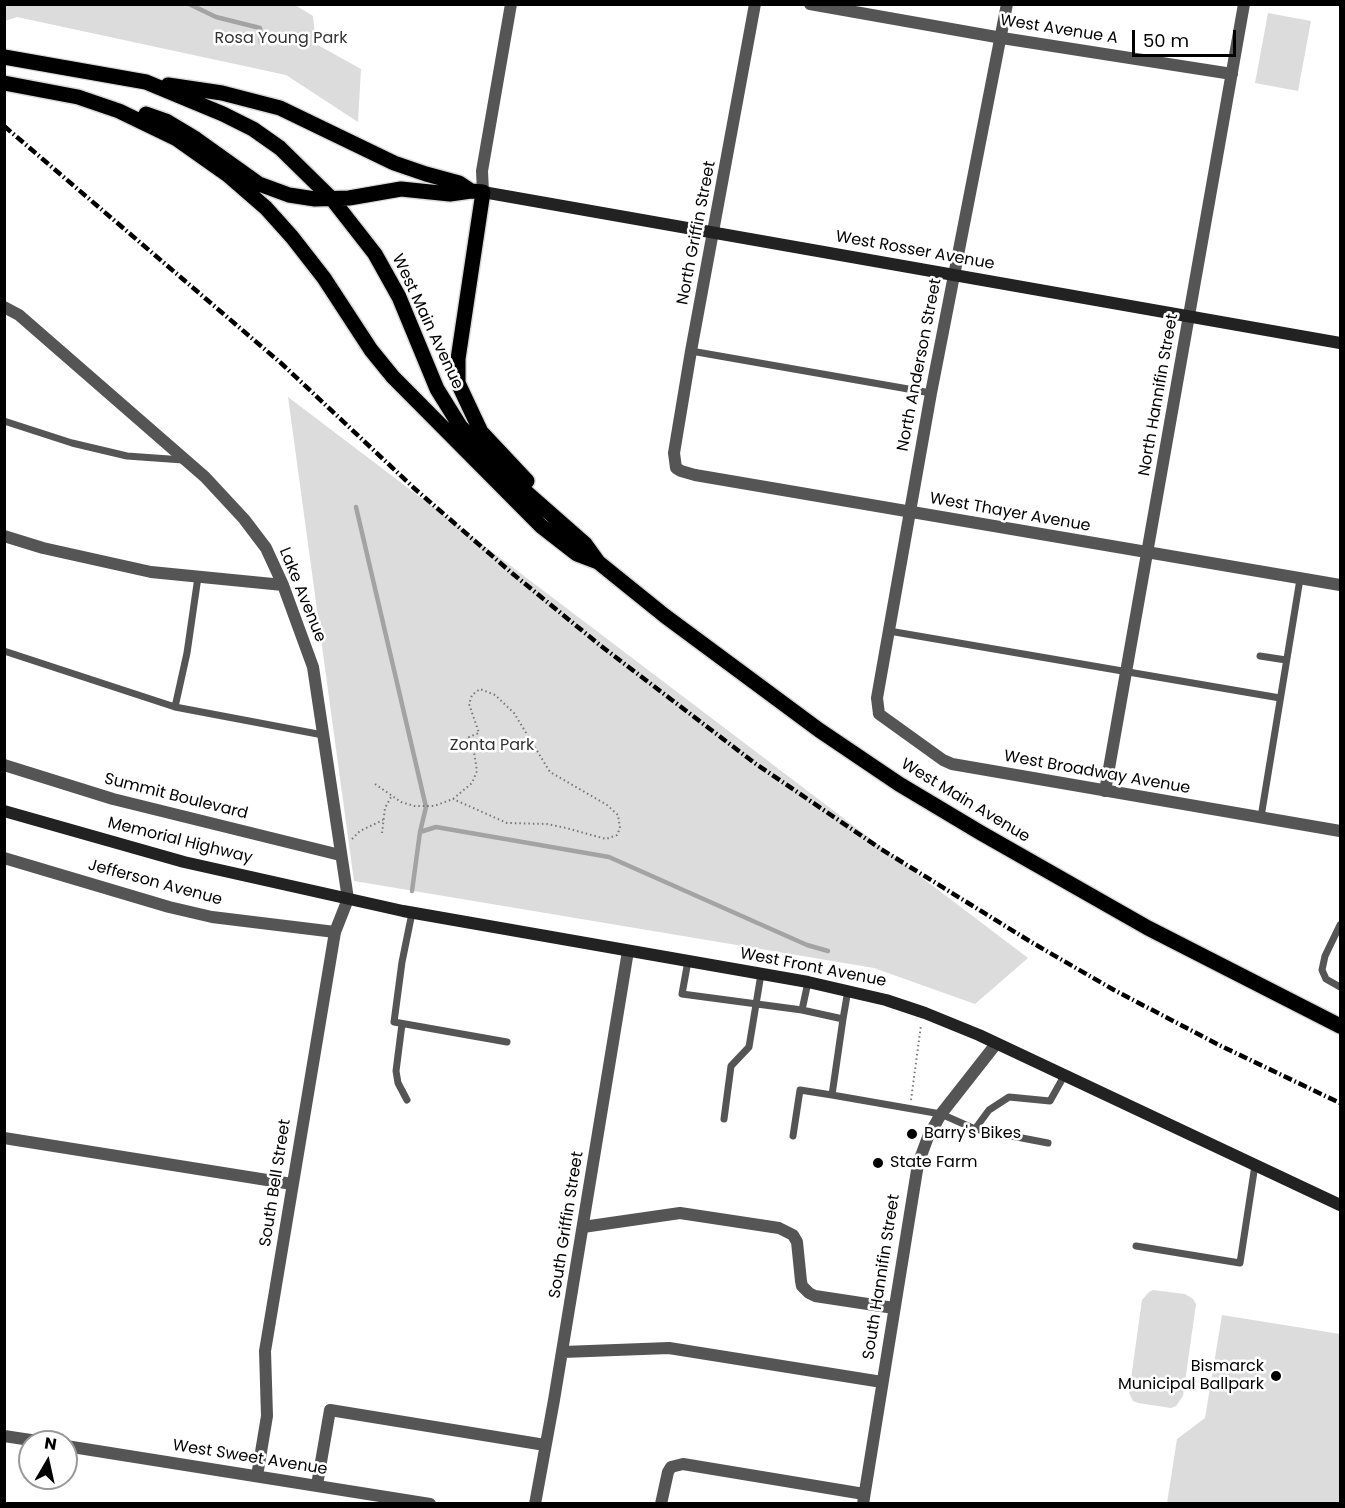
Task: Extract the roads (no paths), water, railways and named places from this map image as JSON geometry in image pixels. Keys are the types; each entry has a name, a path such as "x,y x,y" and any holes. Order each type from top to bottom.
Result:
{"main road":[{"name":"West Main Avenue","path":"4,57 146,82 223,114 253,129 280,148 332,199 363,237 388,276 407,315 434,384 452,415 489,459 585,543 598,562 665,616 819,730 919,796 1149,928 1341,1026"},
{"path":"146,82 222,93 266,104 306,120 394,163 453,180 477,192"},
{"name":"West Main Avenue","path":"4,83 67,95 102,105 142,122 190,147 222,170 253,196 299,245 324,278 371,350 393,377 541,526 577,554 598,562"},
{"path":"102,105 166,121 267,188 302,197 349,198 401,189 450,194 477,192"},
{"path":"477,192 458,359 458,382 481,432 538,493 558,519"}],"street":[{"path":"477,192 511,4"},
{"name":"North Griffin Street","path":"676,468 674,453 691,351 755,4"},
{"name":"West Avenue A","path":"810,4 1002,38 1232,74"},
{"name":"North Anderson Street","path":"877,698 931,393 1007,4"},
{"name":"North Hannifin Street","path":"1105,791 1244,4"},
{"name":"West Rosser Avenue","path":"477,192 1341,343"},
{"name":"Lake Avenue","path":"4,307 19,315 205,477 244,519 266,548 283,585 313,667 348,899"},
{"name":"West Thayer Avenue","path":"676,468 695,475 1341,585"},
{"path":"4,536 43,548 151,572 283,585"},
{"name":"West Broadway Avenue","path":"877,698 879,714 952,764 1341,831"},
{"name":"Summit Boulevard","path":"4,765 113,799 340,855"},
{"name":"Memorial Highway","path":"4,811 184,862 348,899"},
{"name":"Jefferson Avenue","path":"4,858 212,917 335,932"},
{"name":"West Front Avenue","path":"348,899 412,913 808,982 848,990 926,1013 1341,1205"},
{"name":"South Bell Street","path":"257,1476 267,1416 265,1351 335,932 348,899"},
{"name":"South Griffin Street","path":"535,1503 628,951"},
{"name":"South Hannifin Street","path":"863,1499 918,1164 928,1137 941,1114 996,1044"},
{"path":"4,1138 292,1184"},
{"path":"583,1227 680,1213 779,1228 793,1235 797,1242 802,1286 809,1293 894,1308"},
{"path":"562,1352 669,1348 882,1382"},
{"path":"317,1485 330,1410 545,1445"},
{"name":"West Sweet Avenue","path":"78,1448 430,1503"},
{"path":"661,1503 668,1472 671,1467 682,1464 863,1499"}],"lane":[{"path":"691,351 931,393"},
{"path":"4,421 72,443 127,456 185,460"},
{"path":"175,707 188,652 198,577"},
{"path":"1261,817 1300,579"},
{"path":"889,631 1280,699"},
{"path":"4,651 175,707 323,735"},
{"path":"1260,656 1286,660"},
{"path":"412,913 402,962 394,1022 507,1042"},
{"path":"1341,925 1325,956 1322,970 1326,979 1341,987"},
{"path":"688,961 682,994 802,1010 843,1019"},
{"path":"724,1119 731,1066 749,1047 761,974"},
{"path":"802,1010 808,982"},
{"path":"832,1095 848,990"},
{"path":"402,1024 396,1071 398,1083 407,1100"},
{"path":"975,1129 989,1110 1009,1097 1050,1101 1064,1076"},
{"path":"793,1136 800,1090 941,1114 975,1129 1048,1143"},
{"path":"1136,1246 1240,1263 1255,1165"}],"waterway":[{"path":"189,4 216,17 260,28 261,43"},
{"path":"356,507 426,807 420,832"},
{"path":"412,891 420,832 436,827 609,857 807,945 828,951"}],"railway":[{"path":"4,126 282,364 415,489 513,574 601,646 756,764 881,849 1031,942 1114,990 1221,1046 1340,1103"}],"place":[{"name":"Barry's Bikes","path":"912,1134"},
{"name":"State Farm","path":"878,1163"},
{"name":"Bismarck Municipal Ballpark","path":"1276,1376"}],"park label":[{"name":"Rosa Young Park","path":"281,39"},
{"name":"Zonta Park","path":"492,746"}]}
